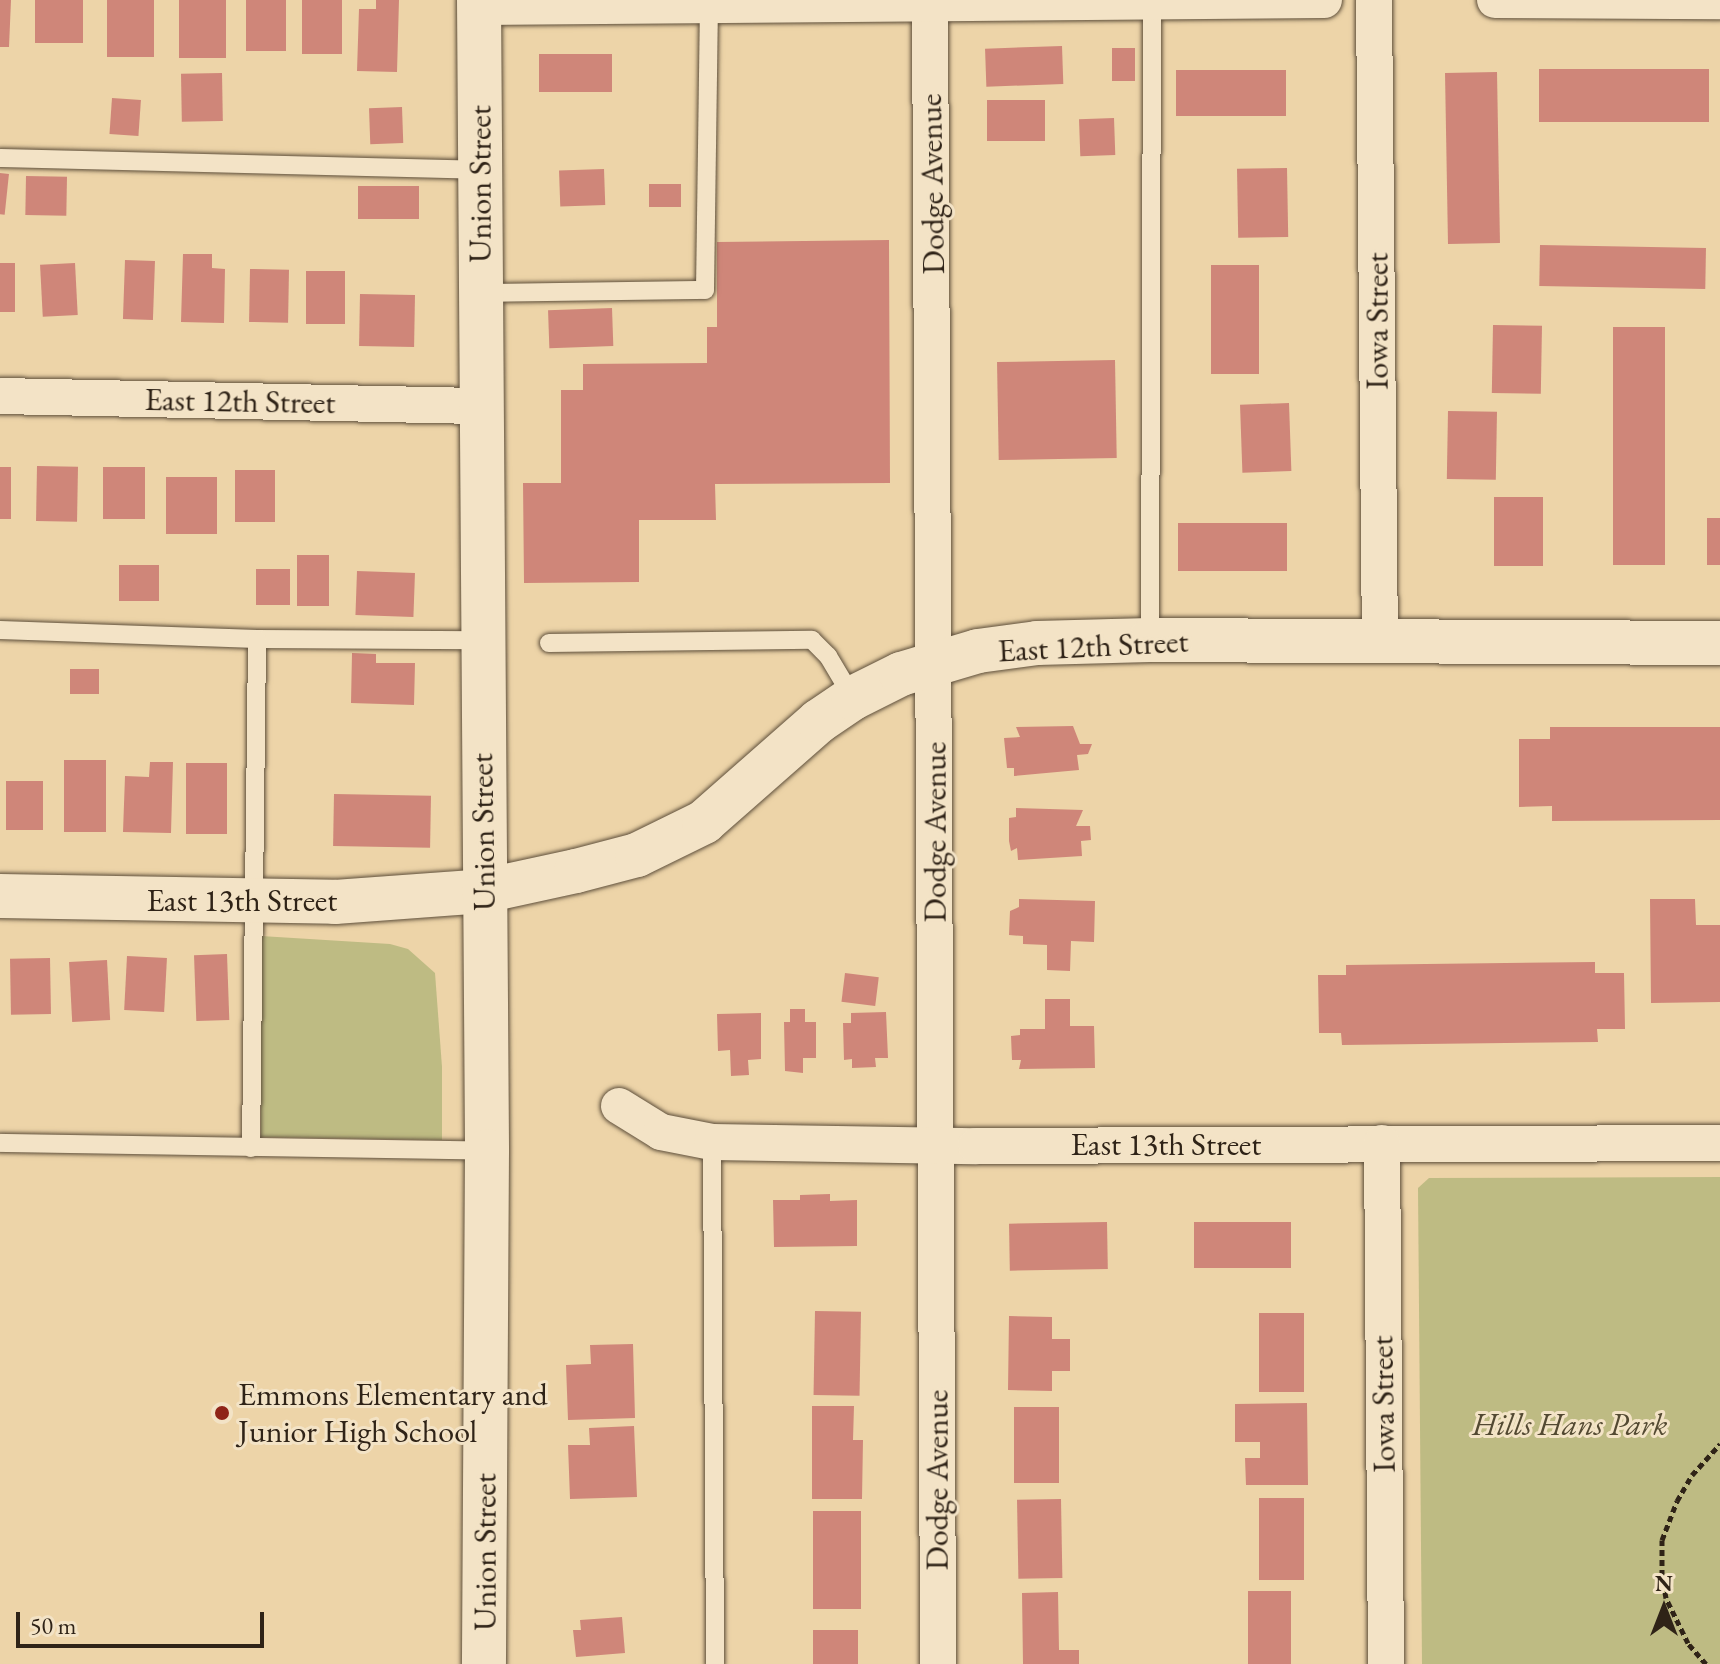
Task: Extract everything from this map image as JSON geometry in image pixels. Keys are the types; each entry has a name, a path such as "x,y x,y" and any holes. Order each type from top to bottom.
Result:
{"street":[{"path":"479,4 1324,0"},
{"name":"Iowa Street","path":"1374,0 1380,643"},
{"path":"1495,0 1720,1"},
{"name":"Dodge Avenue","path":"930,3 938,1664"},
{"name":"Union Street","path":"479,4 481,640 487,1151 484,1664"},
{"name":"East 12th Street","path":"0,396 481,406"},
{"name":"East 12th Street","path":"484,891 622,859 676,837 735,797 819,721 853,698 901,674 978,651 1037,643 1150,640 1720,643"},
{"name":"East 13th Street","path":"0,896 256,903 335,902 484,891"},
{"name":"East 13th Street","path":"619,1106 661,1132 712,1142 937,1145 1720,1143"},
{"name":"Iowa Street","path":"1382,1143 1386,1664"}],"lane":[{"path":"1150,640 1152,1"},
{"path":"480,293 705,290 709,3"},
{"path":"0,158 479,170"},
{"path":"0,630 257,639 481,640"},
{"path":"251,1148 257,639"},
{"path":"549,643 812,640 828,656 853,698"},
{"path":"712,1142 715,1664"},
{"path":"0,1143 487,1151"}],"path":[{"path":"1706,1664 1688,1643 1666,1598 1662,1575 1662,1540 1677,1501 1692,1475 1720,1444"}],"green space":[{"path":"261,936 390,944 408,949 435,973 442,1067 442,1140 261,1137"},
{"name":"Hills Hans Park","path":"1720,1177 1720,1664 1422,1664 1418,1188 1429,1178"}],"building":[{"path":"0,0 11,0 9,47 0,47"},
{"path":"35,0 83,0 83,43 35,43"},
{"path":"107,0 154,0 154,57 107,57"},
{"path":"179,0 226,0 226,58 179,58"},
{"path":"246,0 286,0 286,51 246,51"},
{"path":"302,0 342,0 342,54 302,54"},
{"path":"376,0 399,0 397,72 357,71 359,9 376,9"},
{"path":"1062,46 1063,84 986,87 985,49"},
{"path":"1112,48 1135,48 1135,81 1112,81"},
{"path":"539,54 612,54 612,92 539,92"},
{"path":"1539,69 1709,69 1709,122 1539,122"},
{"path":"1176,70 1286,70 1286,116 1176,116"},
{"path":"1497,72 1500,243 1448,244 1445,73"},
{"path":"222,73 223,121 182,122 181,74"},
{"path":"112,98 141,100 138,136 109,134"},
{"path":"987,100 1045,100 1045,141 987,141"},
{"path":"402,107 403,143 370,144 369,108"},
{"path":"1114,118 1115,155 1080,156 1079,119"},
{"path":"1287,168 1288,237 1238,238 1237,169"},
{"path":"604,169 605,205 560,207 559,171"},
{"path":"0,173 9,174 5,215 0,214"},
{"path":"26,176 67,177 66,216 25,215"},
{"path":"649,184 681,184 681,207 649,207"},
{"path":"358,186 419,186 419,219 358,219"},
{"path":"889,240 890,483 715,484 716,520 639,520 639,582 524,583 523,483 561,483 561,390 583,390 583,364 707,363 707,327 717,327 717,242"},
{"path":"1540,245 1706,248 1705,289 1539,286"},
{"path":"183,254 212,254 212,268 225,269 224,323 181,322"},
{"path":"125,260 155,261 153,320 123,319"},
{"path":"0,263 15,263 15,312 0,312"},
{"path":"75,263 78,315 43,317 40,265"},
{"path":"1211,265 1259,265 1259,374 1211,374"},
{"path":"250,269 289,270 288,323 249,322"},
{"path":"306,271 345,271 345,324 306,324"},
{"path":"360,294 415,295 414,347 359,346"},
{"path":"612,308 613,346 549,348 548,310"},
{"path":"1493,325 1542,326 1541,394 1492,393"},
{"path":"1613,327 1665,327 1665,565 1613,565"},
{"path":"1115,360 1117,458 999,460 997,362"},
{"path":"1289,403 1291,471 1242,473 1240,405"},
{"path":"1448,411 1497,412 1496,480 1447,479"},
{"path":"37,466 78,467 77,522 36,521"},
{"path":"0,467 11,467 11,519 0,519"},
{"path":"103,467 145,467 145,519 103,519"},
{"path":"235,470 275,470 275,522 235,522"},
{"path":"166,477 217,477 217,534 166,534"},
{"path":"1494,497 1543,497 1543,566 1494,566"},
{"path":"1707,518 1720,518 1720,565 1707,565"},
{"path":"1178,523 1287,523 1287,571 1178,571"},
{"path":"297,555 329,555 329,606 297,606"},
{"path":"119,565 159,565 159,601 119,601"},
{"path":"256,569 290,569 290,605 256,605"},
{"path":"357,571 415,573 413,617 355,615"},
{"path":"352,653 376,654 376,663 415,663 414,705 351,703"},
{"path":"70,669 99,669 99,694 70,694"},
{"path":"1073,726 1080,744 1092,744 1088,754 1077,755 1079,770 1014,776 1014,768 1007,768 1004,738 1020,737 1016,727"},
{"path":"1550,727 1720,727 1720,820 1552,821 1552,806 1519,807 1519,739 1550,739"},
{"path":"64,760 106,760 106,832 64,832"},
{"path":"150,762 173,762 171,833 123,832 125,776 149,777"},
{"path":"186,763 227,763 227,834 186,834"},
{"path":"6,781 43,781 43,830 6,830"},
{"path":"334,794 431,796 430,848 333,846"},
{"path":"1016,808 1083,810 1076,826 1090,826 1091,840 1081,841 1082,856 1018,860 1017,848 1011,851 1009,841 1009,818 1016,817"},
{"path":"1019,899 1095,901 1094,942 1071,941 1070,971 1047,970 1047,945 1023,944 1023,936 1009,935 1010,911 1019,907"},
{"path":"1650,899 1695,899 1696,925 1720,925 1720,1002 1651,1003"},
{"path":"227,954 229,1020 196,1021 194,955"},
{"path":"127,956 167,958 164,1012 124,1010"},
{"path":"50,958 51,1014 11,1015 10,959"},
{"path":"107,960 110,1020 72,1022 69,962"},
{"path":"1595,962 1595,973 1624,973 1625,1029 1597,1029 1598,1042 1342,1045 1341,1033 1319,1033 1318,975 1346,975 1346,965"},
{"path":"845,973 879,977 875,1006 841,1002"},
{"path":"1045,999 1070,999 1070,1026 1094,1026 1095,1068 1019,1069 1021,1060 1012,1060 1011,1036 1020,1035 1020,1029 1045,1029"},
{"path":"790,1009 805,1009 805,1022 816,1022 816,1058 803,1058 803,1073 785,1071 784,1022 790,1022"},
{"path":"886,1012 888,1058 875,1058 876,1067 852,1068 852,1059 844,1060 843,1023 851,1023 851,1013"},
{"path":"761,1013 761,1059 748,1060 749,1075 731,1076 730,1050 718,1051 717,1014"},
{"path":"830,1194 830,1201 857,1200 857,1246 774,1247 773,1200 800,1200 800,1195"},
{"path":"1107,1222 1108,1269 1010,1271 1009,1224"},
{"path":"1194,1222 1291,1222 1291,1268 1194,1268"},
{"path":"815,1311 861,1312 860,1396 814,1395"},
{"path":"1259,1313 1304,1313 1304,1392 1259,1392"},
{"path":"1009,1316 1052,1317 1052,1339 1070,1339 1070,1371 1052,1371 1052,1391 1008,1390"},
{"path":"633,1344 635,1418 568,1420 566,1365 591,1364 590,1345"},
{"path":"1307,1403 1308,1485 1246,1485 1245,1458 1260,1458 1260,1442 1235,1442 1235,1404"},
{"path":"812,1406 854,1406 853,1440 863,1440 862,1499 812,1499"},
{"path":"1014,1407 1059,1407 1059,1483 1014,1483"},
{"path":"634,1426 637,1497 570,1499 568,1445 590,1445 589,1428"},
{"path":"1259,1498 1304,1498 1304,1580 1259,1580"},
{"path":"1061,1499 1062,1578 1018,1579 1017,1500"},
{"path":"813,1511 861,1511 861,1609 813,1609"},
{"path":"1248,1591 1291,1591 1291,1664 1248,1664"},
{"path":"1058,1592 1059,1650 1079,1650 1079,1664 1023,1664 1022,1593"},
{"path":"622,1617 625,1653 576,1657 573,1630 581,1630 580,1620"},
{"path":"813,1630 858,1630 858,1664 813,1664"}],"place":[{"name":"Emmons Elementary and Junior High School","path":"222,1413"}]}
